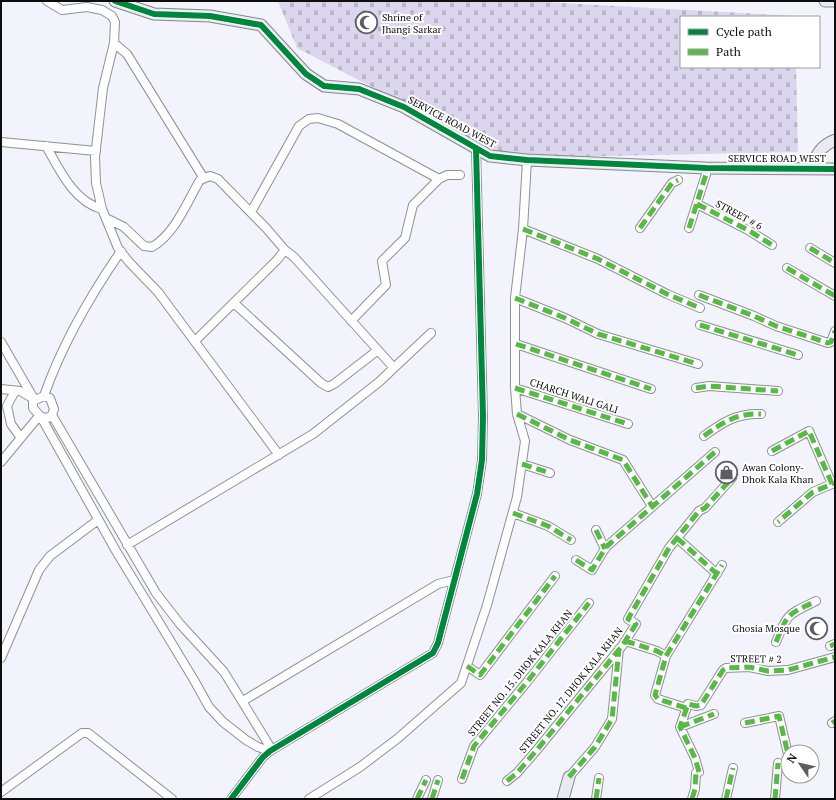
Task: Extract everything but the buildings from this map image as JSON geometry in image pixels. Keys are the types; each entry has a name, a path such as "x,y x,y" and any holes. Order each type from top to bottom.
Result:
{"street":[{"path":"47,1 62,10 87,8 102,10 112,16 115,22 114,43 103,88 96,151 96,183 102,209 121,251 128,262 158,292 279,455"},
{"name":"SERVICE ROAD WEST","path":"115,1 154,14 210,16 261,25 306,74 324,86 359,89 404,107 490,156 527,160 708,168 835,169"},
{"path":"825,1 835,1"},
{"path":"114,43 127,54 204,177"},
{"path":"251,212 298,126 309,118 318,118 338,124 438,179"},
{"path":"813,168 817,154 825,145 835,140"},
{"path":"1,142 96,151"},
{"path":"46,146 73,189 96,207 102,209"},
{"path":"231,799 263,757 270,751 433,653 438,643 477,494 482,460 483,416 476,148"},
{"path":"309,799 360,767 397,740 461,683 467,666 487,605 513,513 517,497 525,441 517,414 515,388 515,298 523,229 527,160"},
{"path":"689,228 708,168"},
{"path":"350,321 383,290 386,285 382,261 405,238 412,204 438,179 447,175 460,175"},
{"path":"106,218 124,227 144,246 152,247 159,243 178,219 204,177 210,176 218,179 251,212 285,250 294,257 350,321 394,368"},
{"path":"640,228 672,183 678,180"},
{"name":"STREET # 6","path":"697,204 748,230 772,245"},
{"path":"523,229 598,259 667,294 700,308"},
{"path":"810,248 835,263"},
{"path":"195,341 285,250"},
{"path":"44,396 58,358 73,328 121,251"},
{"path":"786,268 835,296"},
{"path":"699,295 776,326 828,343 831,342 835,331"},
{"path":"515,298 565,318 598,334 698,364"},
{"path":"234,303 321,383 328,387 378,350"},
{"path":"700,325 798,355"},
{"path":"128,545 313,434 340,414 394,368 431,333"},
{"path":"1,342 34,399 33,408 40,416 98,520 209,707 223,722 246,740 258,747 270,751"},
{"path":"516,344 651,389"},
{"path":"696,388 709,386 778,391"},
{"name":"CHARCH WALI GALI","path":"515,388 628,424"},
{"path":"1,389 15,391 34,399 44,396 50,398 54,409 52,415 48,418 40,416"},
{"path":"15,391 7,406 11,424 21,438"},
{"path":"517,414 570,440 623,460 652,506"},
{"path":"704,436 724,421 734,417 761,414"},
{"path":"52,415 128,545 168,609 224,672 269,745 270,751"},
{"path":"1,462 40,416"},
{"path":"772,451 809,431 832,484 813,492 778,522"},
{"path":"576,560 592,570 605,549 715,452"},
{"path":"522,464 550,473"},
{"name":"STREET NO. 17. DHOK KALA KHAN","path":"508,781 528,760 625,641 636,624 628,618 677,538 732,478"},
{"path":"513,513 548,526 571,540"},
{"path":"1,658 40,570 50,556 98,520"},
{"path":"596,530 605,549"},
{"path":"677,538 716,574"},
{"path":"692,799 698,773 695,758 680,727 686,708 656,698 666,656 722,565"},
{"path":"467,666 480,675 555,576"},
{"path":"242,701 438,584 454,580"},
{"path":"776,642 786,618 790,613 816,601"},
{"name":"STREET NO. 15. DHOK KALA KHAN","path":"462,779 474,746 589,603"},
{"path":"625,641 657,651 666,656"},
{"path":"563,799 569,777 595,747 612,719 619,649"},
{"name":"STREET # 2","path":"686,708 689,704 696,706 700,704 723,670 726,668 749,667 768,670 788,670 835,657"},
{"path":"680,727 714,714"},
{"path":"745,723 779,716 786,744"},
{"path":"1,792 82,733 88,733 172,799"},
{"path":"775,799 778,763"},
{"path":"726,799 733,768"},
{"path":"596,799 599,778"},
{"path":"417,799 426,780"},
{"path":"432,799 438,780"}],"green space":[{"path":"278,1 526,1 795,16 680,16 680,68 796,68 798,152 509,158 297,48"}],"marked path":[{"path":"689,228 708,168"},
{"path":"640,228 672,183 678,180"},
{"path":"697,204 748,230 772,245"},
{"path":"523,229 598,259 667,294 700,308"},
{"path":"810,248 835,263"},
{"path":"787,268 835,296"},
{"path":"699,295 776,326 828,343 831,342 835,331"},
{"path":"515,298 565,318 598,334 698,364"},
{"path":"700,325 798,355"},
{"path":"516,344 651,389"},
{"path":"696,388 709,386 778,391"},
{"path":"515,388 628,424"},
{"path":"517,414 570,440 623,460 652,506"},
{"path":"704,436 731,419 745,415 761,414"},
{"path":"772,451 809,431 832,484 813,492 778,522"},
{"path":"576,560 592,570 606,547 715,452"},
{"path":"522,464 550,473"},
{"path":"507,781 517,773 536,751 622,646 636,624 628,619 669,548 699,511 705,508 732,478"},
{"path":"513,513 548,526 571,540"},
{"path":"596,530 605,549"},
{"path":"677,538 717,574"},
{"path":"686,708 658,699 655,695 666,656 722,565"},
{"path":"467,666 480,675 555,576"},
{"path":"776,642 786,620 794,612 816,601"},
{"path":"462,779 474,746 589,603"},
{"path":"625,641 657,651 666,656"},
{"path":"830,646 835,644"},
{"path":"569,777 595,747 612,719 619,649"},
{"path":"699,772 695,758 680,727 688,704 696,706 701,705 723,670 726,668 749,667 768,671 788,670 835,657"},
{"path":"680,727 714,714"},
{"path":"745,723 779,716 786,744"},
{"path":"775,799 778,763"},
{"path":"726,799 733,768"},
{"path":"692,799 695,789 696,773"},
{"path":"596,799 599,778"},
{"path":"417,799 426,780"},
{"path":"432,799 438,780"}],"cycle path":[{"path":"115,1 154,14 210,16 261,25 306,74 324,86 359,89 404,107 490,156 527,160 706,168 835,169"},
{"path":"231,799 263,757 270,751 433,653 438,643 477,494 482,460 483,416 476,148"}],"place":[{"name":"Shrine of Jhangi Sarkar","path":"367,23"},
{"name":"Awan Colony- Dhok Kala Khan","path":"726,473"},
{"name":"Ghosia Mosque","path":"816,628"}]}
